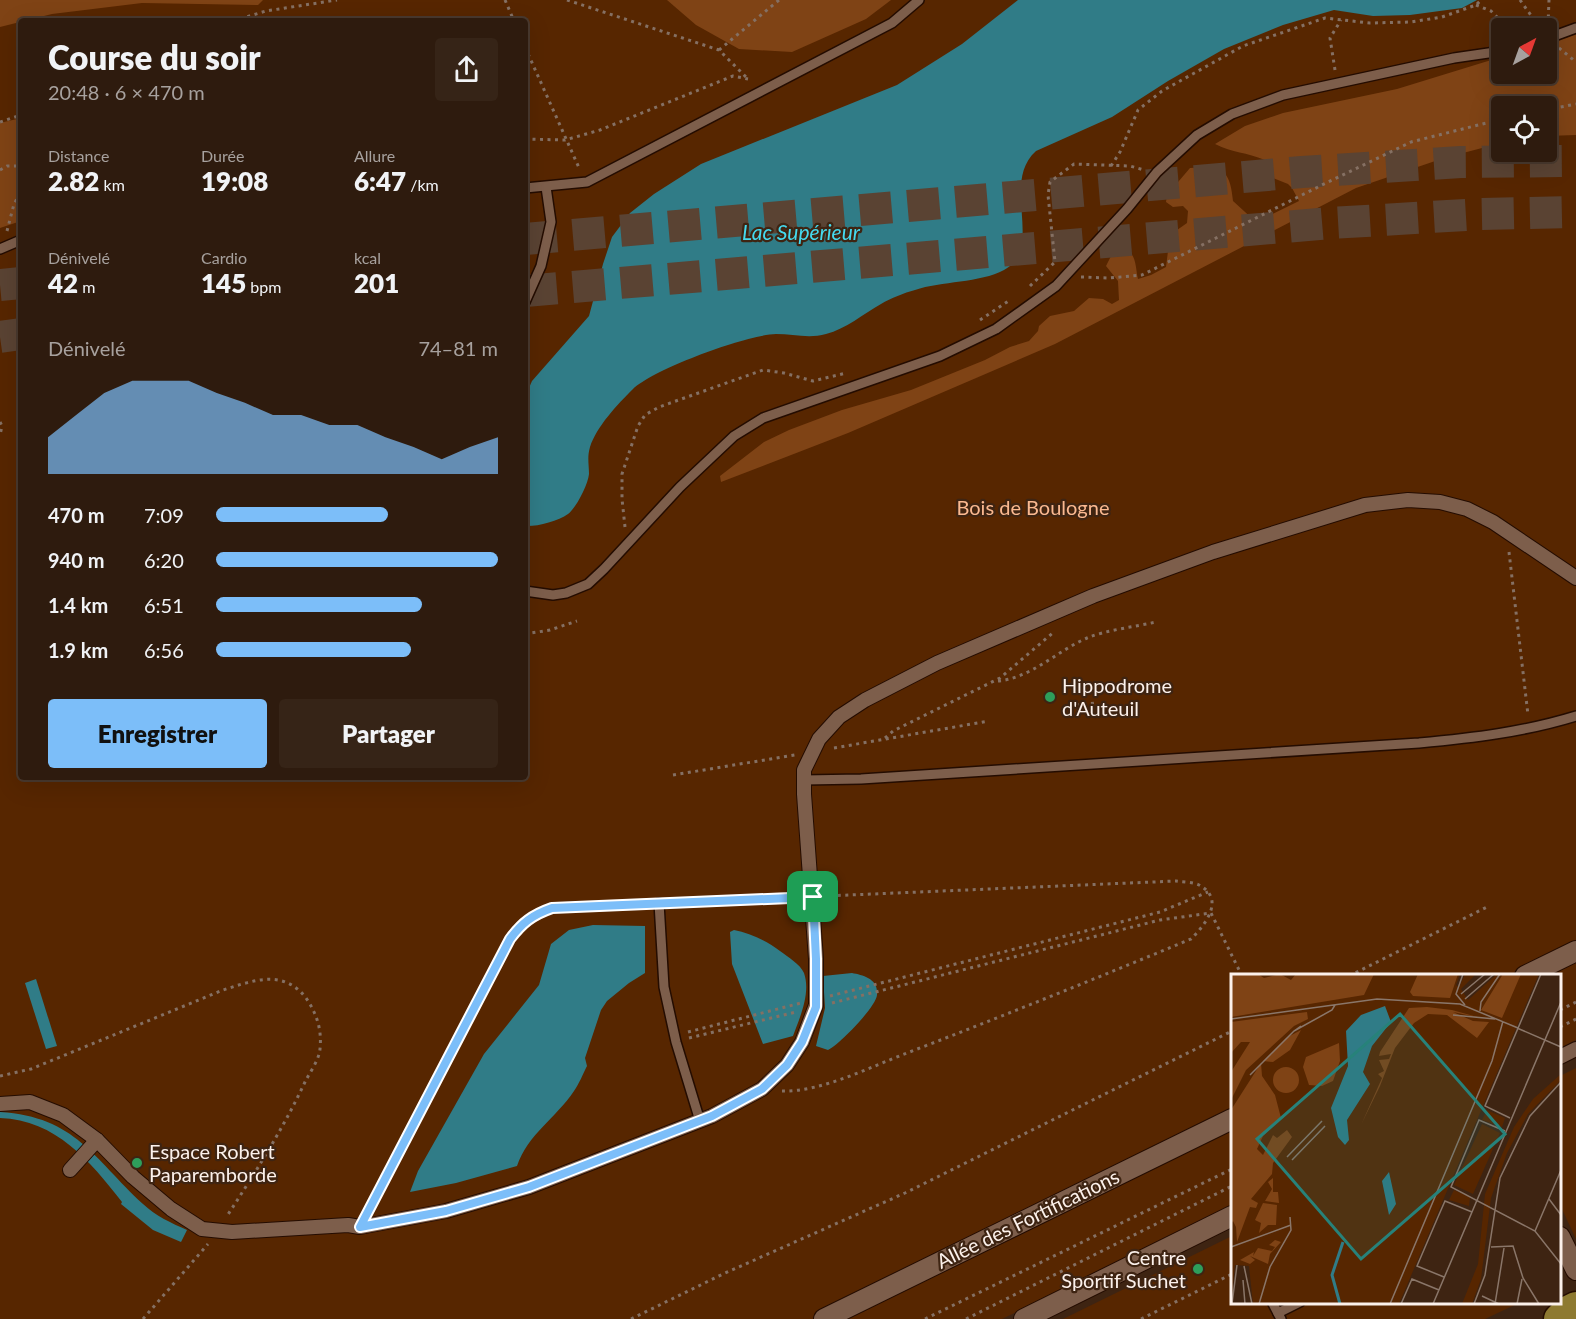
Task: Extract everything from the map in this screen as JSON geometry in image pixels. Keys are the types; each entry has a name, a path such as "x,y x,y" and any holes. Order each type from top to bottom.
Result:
{"main road":[{"path":"1559,1319 1576,1307"}],"street":[{"path":"0,1104 30,1102 63,1115 97,1140 133,1177 171,1209 202,1229 232,1232 360,1227 446,1211 529,1187 700,1121 762,1089 787,1065 802,1042 816,1007 813,897 804,770 819,739 839,717 865,700 937,663 1093,596 1213,552 1365,505 1408,500 1440,502 1467,509 1493,522 1576,578"},
{"path":"1527,974 1576,951"},
{"path":"1561,1056 1576,1049"},
{"name":"Allée des Fortifications","path":"824,1319 1231,1120"},
{"path":"70,1170 97,1140"},
{"path":"1024,1319 1231,1217"},
{"path":"1561,1239 1576,1270"}],"lane":[{"path":"528,188 586,183 892,23 920,0"},
{"path":"1557,35 1576,28"},
{"path":"528,591 553,595 588,584 680,487 734,436 763,418 940,356 996,329 1056,286 1127,209 1157,172 1197,135 1232,114 1282,95 1454,58 1491,53"},
{"path":"528,295 541,266 550,230 546,188"},
{"path":"2,249 18,241"},
{"path":"804,780 896,777 1419,743 1490,736 1529,729 1576,716"},
{"path":"659,903 664,987 675,1039 700,1121"},
{"path":"1280,1316 1297,1304"}],"path":[{"path":"243,18 266,11 337,0"},
{"path":"505,0 513,18"},
{"path":"567,0 719,50 761,92"},
{"path":"719,50 779,0"},
{"path":"1111,165 1120,152 1138,110 1162,90 1243,46 1325,18 1370,23 1411,22 1442,17 1476,5 1481,0"},
{"path":"1520,0 1533,18"},
{"path":"1549,18 1550,0"},
{"path":"1476,5 1491,11 1498,18"},
{"path":"1337,84 1330,38 1342,20"},
{"path":"1557,47 1576,62"},
{"path":"528,54 586,183"},
{"path":"528,139 565,140 600,130 733,76 748,79"},
{"path":"1557,108 1576,104"},
{"path":"0,122 18,116"},
{"path":"1157,172 1130,166 1074,164 1050,182 1048,195 1055,261 1065,276 1109,278 1143,275 1411,142 1491,122"},
{"path":"0,170 7,166 18,166"},
{"path":"2,249 18,199"},
{"path":"1028,288 1055,261"},
{"path":"979,321 1018,295"},
{"path":"628,544 622,499 622,474 638,426 645,415 659,407 763,370 813,381 852,371"},
{"path":"0,422 2,426 0,435"},
{"path":"1507,532 1529,729"},
{"path":"528,634 550,630 577,621"},
{"path":"996,681 1006,680 1040,666 1088,638 1156,622"},
{"path":"883,739 892,731 996,681 1061,626"},
{"path":"1076,705 1097,703"},
{"path":"360,1227 510,939 520,925 533,915 552,908 1176,881 1197,884 1209,892 1213,904 1211,913 1204,926 1191,939 998,1018 808,1089 786,1091 762,1089"},
{"path":"825,997 1160,912 1209,892"},
{"path":"1351,974 1487,907"},
{"path":"1211,913 1242,974"},
{"path":"825,1004 1160,920 1211,913"},
{"path":"0,1076 31,1069 223,990 253,980 280,979 300,991 315,1012 321,1032 320,1052 291,1112 218,1231 143,1319"},
{"path":"1561,1010 1576,1002"},
{"path":"675,1039 804,1003"},
{"path":"675,1039 803,1010"},
{"path":"1561,1026 1576,1019"},
{"path":"631,1319 734,1269 905,1192 1231,1032"},
{"path":"925,1319 1231,1170"},
{"path":"966,1319 1231,1187"},
{"path":"1141,1319 1231,1275"}],"green space":[{"name":"Bois de Boulogne","path":"0,0 1576,0 1576,1040 1561,1048 1561,974 1231,974 1231,1207 1002,1319 0,1319"},
{"path":"1576,1068 1576,1239 1561,1207 1561,1076"},
{"name":"Centre Sportif Suchet","path":"1231,1236 1231,1304 1517,1304 1485,1319 1063,1319"}],"shaded area":[{"path":"0,0 263,0 258,5 142,3 36,18 18,18 18,22 0,27"},
{"path":"667,0 891,0 866,19 792,52 739,49 696,25"},
{"path":"1576,34 1576,135 1557,136 1557,96 1491,96 1491,146 1444,158 1356,188 1055,344 848,433 721,482 720,476 764,442 789,430 842,410 911,390 1029,341 1038,331 1039,326 1050,316 1074,311 1089,298 1103,299 1112,304 1119,300 1118,281 1106,266 1112,254 1121,248 1130,252 1138,279 1166,267 1170,235 1187,223 1188,211 1183,206 1173,207 1166,202 1167,195 1190,168 1210,167 1222,171 1230,182 1233,201 1256,222 1299,201 1288,184 1273,178 1264,166 1265,160 1215,144 1245,126 1283,113 1397,89 1491,60 1491,84 1557,84 1557,40"},
{"path":"18,119 18,222 0,228 0,123"}],"water":[{"name":"Lac Supérieur","path":"1018,0 1477,0 1462,8 1410,15 1373,16 1334,10 1283,25 1224,49 1112,117 1036,151 1026,164 1022,180 1021,247 1016,260 1004,270 984,277 925,287 902,294 840,329 826,334 801,336 776,334 744,340 701,354 660,372 633,389 597,431 589,451 589,474 586,484 571,511 564,517 553,521 528,526 528,390 532,381 589,316 612,237 630,213 654,194 701,164 897,85 962,44"},
{"path":"593,925 645,926 645,973 607,1001 601,1010 585,1058 587,1066 574,1091 535,1135 517,1166 456,1183 410,1192 418,1171 484,1054 539,985 551,944 569,930"},
{"path":"734,930 752,935 770,944 794,961 804,973 805,997 793,1036 763,1044 732,964 730,932"},
{"path":"852,973 873,982 877,990 875,1001 856,1025 833,1047 828,1050 816,1046 825,1008 823,976"},
{"path":"36,979 57,1046 46,1049 25,983"},
{"path":"0,1112 47,1122 65,1131 96,1156 148,1208 187,1230 181,1242 153,1230 121,1204 122,1202 97,1172 70,1145 38,1126 0,1118"}],"tunnel":[{"path":"528,239 1302,172 1461,162 1576,161"},
{"path":"528,291 1331,223 1481,214 1576,212"},
{"path":"0,285 18,283"},
{"path":"0,337 18,334"}],"place":[{"name":"Hippodrome d'Auteuil","path":"1050,697"},
{"name":"Espace Robert Paparemborde","path":"137,1163"},
{"name":"Centre Sportif Suchet","path":"1198,1269"}],"route":[{"path":"813,897 816,1007 802,1042 787,1065 762,1089 712,1116 529,1187 446,1211 360,1227 510,939 520,925 533,915 552,908 813,897"}]}
